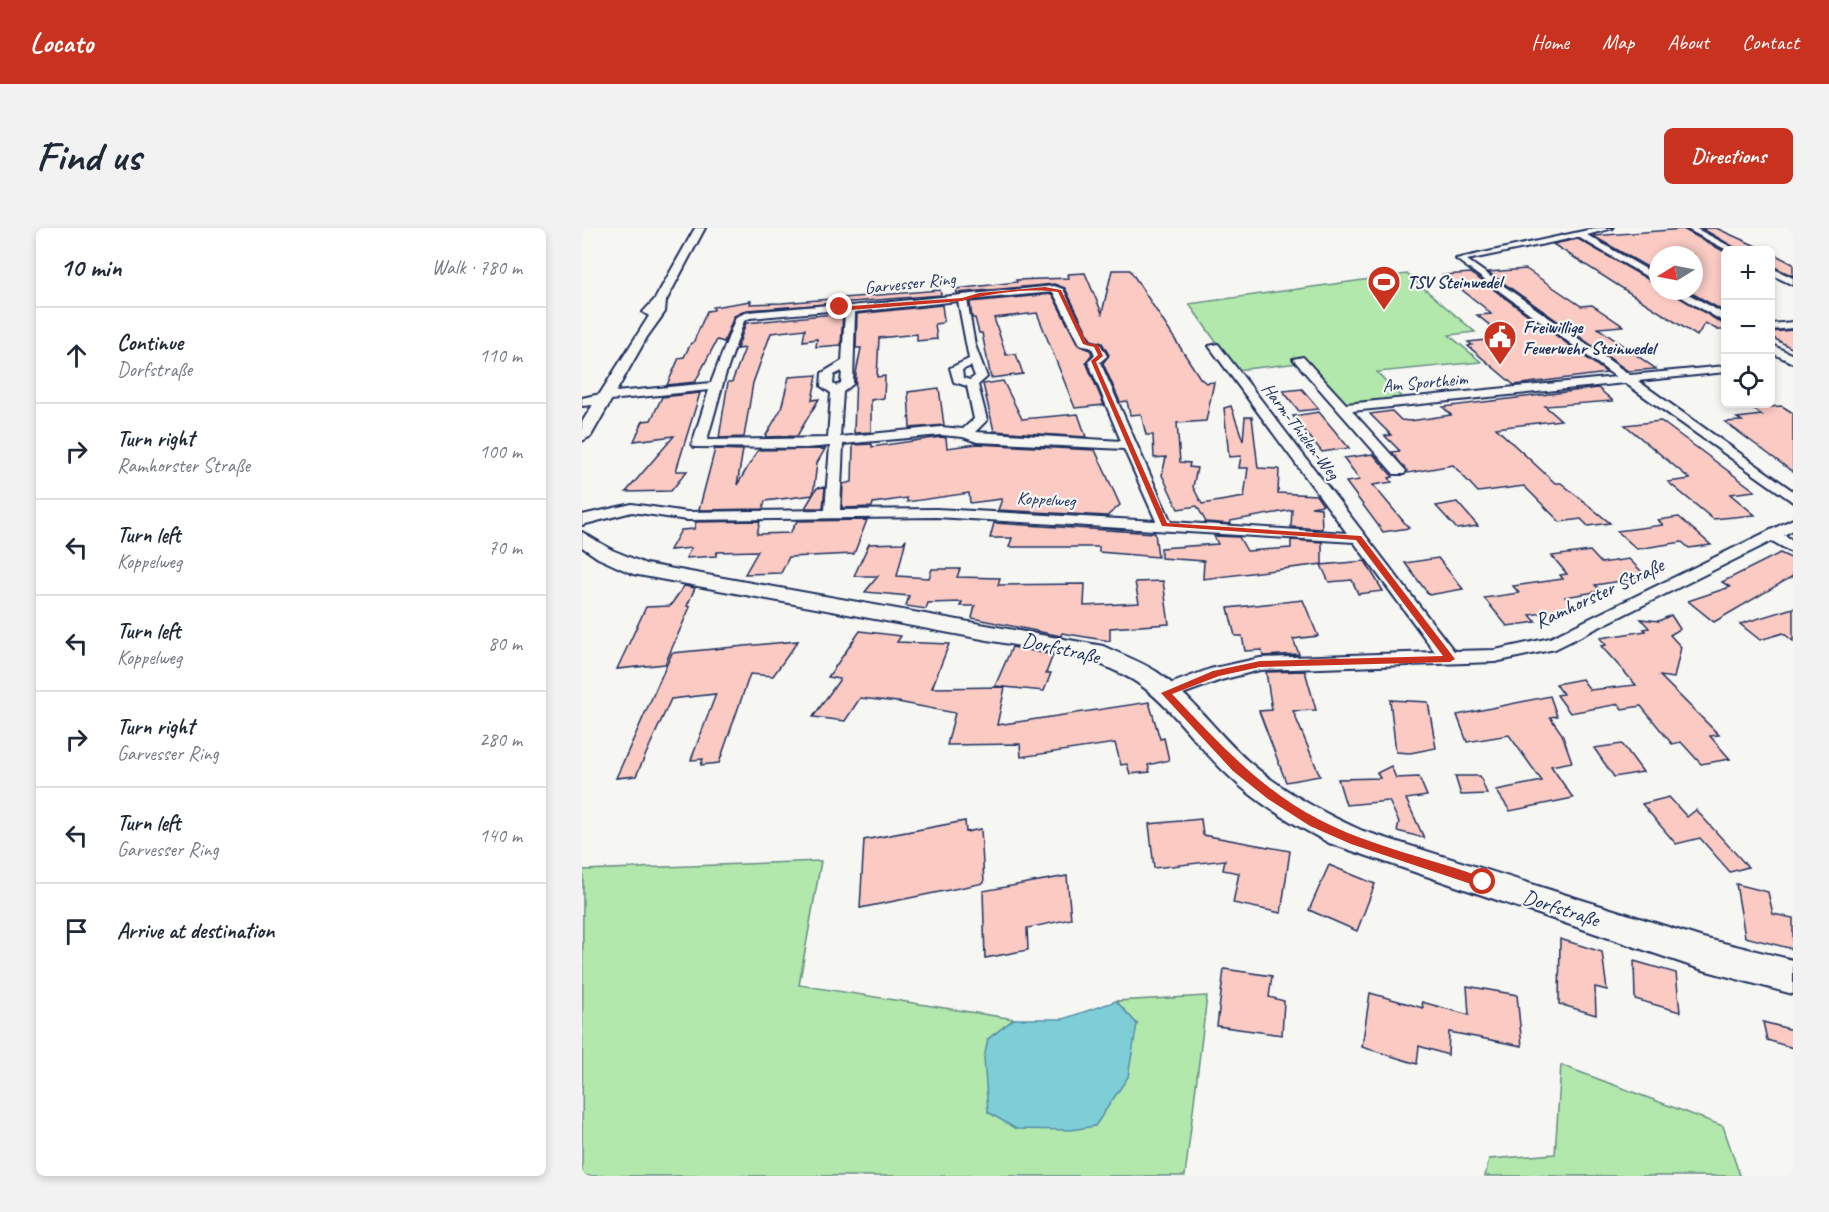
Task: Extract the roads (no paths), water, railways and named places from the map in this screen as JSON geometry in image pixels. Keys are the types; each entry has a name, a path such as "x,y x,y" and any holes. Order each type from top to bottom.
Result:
{"street":[{"path":"582,436 640,337 658,312 660,301 700,228"},
{"path":"1609,228 1460,259 1793,498"},
{"path":"1689,228 1725,246"},
{"path":"1579,234 1649,275"},
{"path":"1775,273 1793,282"},
{"name":"Garvesser Ring","path":"1130,445 977,438 966,433 941,431 834,441 699,444 718,376 740,318 748,315 840,307 850,309 1045,289 1060,291 1085,344 1076,349 1080,358 1094,361 1165,525"},
{"path":"962,299 981,377 972,384"},
{"path":"1691,300 1721,318"},
{"path":"837,391 847,384 850,309"},
{"path":"1775,327 1793,325"},
{"name":"Harm-Thielen-Weg","path":"1214,346 1359,538"},
{"path":"1775,350 1793,361"},
{"path":"1299,359 1399,471"},
{"path":"972,384 958,380 956,368 976,360"},
{"path":"1775,363 1793,361"},
{"path":"837,391 826,386 828,374 848,363"},
{"name":"Am Sportheim","path":"1343,408 1721,369"},
{"path":"966,433 981,420 972,384"},
{"path":"582,402 717,386"},
{"path":"832,516 838,448 834,441 837,391"},
{"name":"Koppelweg","path":"582,520 632,508 687,516 936,513 1359,538"},
{"name":"Ramhorster Straße","path":"1166,693 1217,674 1260,664 1494,656 1555,643 1793,524"},
{"path":"1774,535 1793,548"},
{"name":"Dorfstraße","path":"582,538 605,554 641,569 1095,652 1134,669 1166,693 1237,768 1271,796 1320,826 1355,841 1703,954 1793,977"},
{"path":"1359,538 1450,659"}],"water":[{"path":"1116,1001 1137,1024 1128,1077 1095,1126 1071,1130 1016,1129 988,1112 984,1058 988,1039 1014,1019 1063,1019"}],"place":[{"name":"TSV Steinwedel","path":"1384,311"},
{"name":"Freiwillige Feuerwehr Steinwedel","path":"1500,366"}]}
